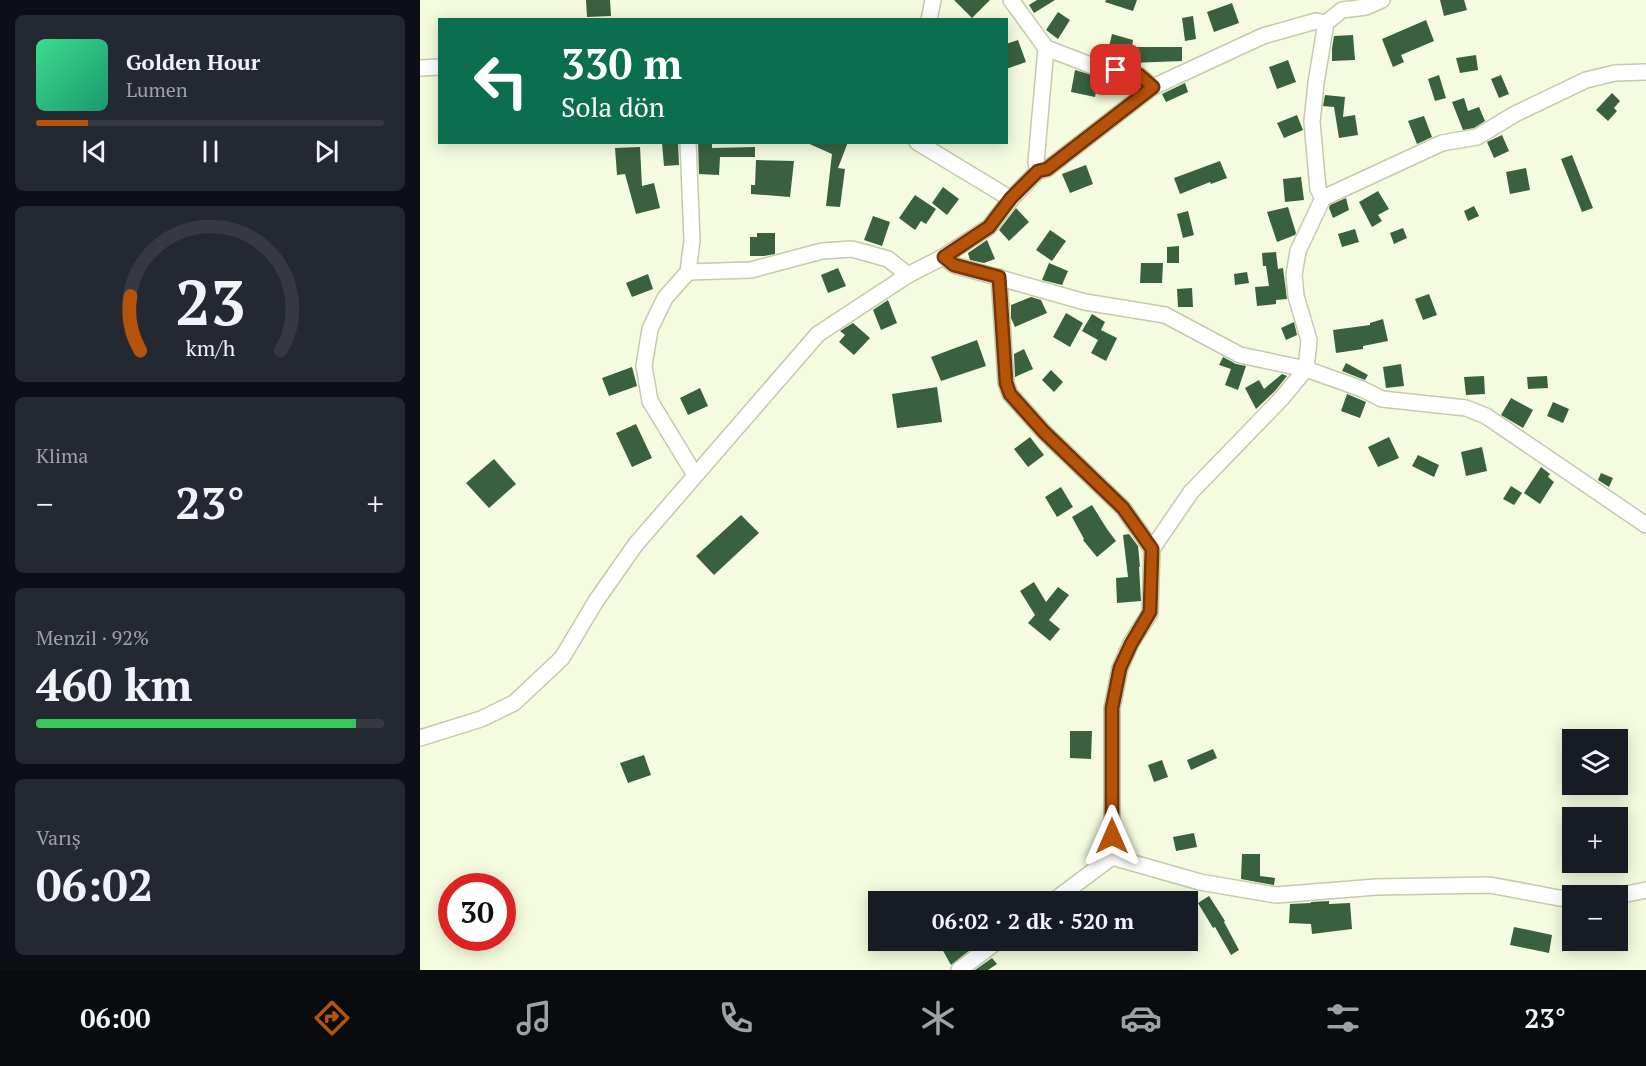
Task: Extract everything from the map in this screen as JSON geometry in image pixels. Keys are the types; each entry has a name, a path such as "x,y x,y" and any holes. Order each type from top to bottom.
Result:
{"street":[{"path":"929,18 933,0"},
{"path":"1011,0 1046,48 1093,66 1139,75 1153,87"},
{"path":"1323,198 1318,189 1312,122 1326,22 1342,5 1366,7 1382,0"},
{"path":"420,738 481,719 514,703 562,658 596,601 636,544 818,334 908,275 944,257 989,227 1011,198 1038,171 1047,169 1153,87 1263,36 1316,21 1326,22"},
{"path":"1038,171 1035,162 1046,48"},
{"path":"420,68 438,67"},
{"path":"1112,857 1112,708 1120,668 1150,612 1152,549 1191,492 1282,398 1306,369 1309,340 1296,296 1294,275 1298,251 1323,198 1442,143 1477,137 1515,114 1586,80 1615,73 1646,72"},
{"path":"688,144 693,240 688,272 665,298 650,329 644,366 650,401 695,475"},
{"path":"920,144 1011,198"},
{"path":"688,272 751,270 822,251 852,249 888,259 908,275"},
{"path":"944,257 954,265 1085,302 1165,315 1240,355 1306,369 1382,399 1466,408 1486,416 1646,525"},
{"path":"999,277 1006,383 1010,394 1044,432 1123,508 1152,549"},
{"path":"1112,857 1200,882 1276,895 1376,887 1490,885 1562,898"},
{"path":"1067,891 1112,857"},
{"path":"1628,894 1646,890"},
{"path":"959,970 984,951"}],"building":[{"path":"586,0 610,0 611,16 587,17"},
{"path":"954,0 990,0 972,18"},
{"path":"1037,0 1055,0 1034,13 1029,5"},
{"path":"1106,0 1137,0 1133,11 1105,2"},
{"path":"1440,0 1464,0 1467,10 1444,16"},
{"path":"1232,3 1239,23 1214,32 1207,12"},
{"path":"1058,12 1070,20 1058,39 1046,30"},
{"path":"1193,16 1196,39 1185,41 1182,18"},
{"path":"1426,20 1434,41 1401,55 1404,62 1393,67 1382,39"},
{"path":"1112,34 1133,40 1132,47 1182,47 1182,61 1131,63 1106,59"},
{"path":"1353,35 1355,60 1332,61 1334,36"},
{"path":"1018,40 1026,62 1008,68 1008,43"},
{"path":"1476,55 1478,70 1460,73 1456,58"},
{"path":"1288,60 1296,82 1277,89 1269,67"},
{"path":"1075,70 1099,77 1095,97 1071,92"},
{"path":"1439,75 1446,98 1435,101 1428,79"},
{"path":"1501,75 1509,94 1499,98 1491,79"},
{"path":"1185,83 1188,92 1166,102 1162,94"},
{"path":"1612,93 1620,101 1614,108 1617,111 1608,121 1596,110"},
{"path":"1325,95 1345,97 1343,117 1355,115 1358,135 1339,138 1334,107 1323,106"},
{"path":"1464,98 1468,111 1479,107 1485,121 1474,128 1463,130 1452,102"},
{"path":"1297,115 1303,130 1284,138 1277,123"},
{"path":"1424,116 1432,137 1417,144 1408,121"},
{"path":"1502,135 1509,151 1494,158 1487,142"},
{"path":"662,144 678,144 679,165 664,166"},
{"path":"698,144 712,144 712,148 755,147 755,157 720,157 719,175 699,174"},
{"path":"810,144 847,144 838,168 845,169 840,207 826,206 832,154"},
{"path":"640,147 642,186 654,183 660,208 636,214 625,174 617,175 615,148"},
{"path":"1572,155 1593,208 1582,212 1561,159"},
{"path":"756,160 794,161 790,197 751,194 751,185 755,185"},
{"path":"1220,161 1227,178 1180,194 1174,178"},
{"path":"1086,165 1093,184 1070,193 1062,174"},
{"path":"1526,168 1530,190 1510,194 1506,172"},
{"path":"1301,177 1304,200 1285,202 1283,179"},
{"path":"943,187 959,199 947,215 932,203"},
{"path":"1378,191 1389,209 1378,215 1382,221 1372,227 1359,202"},
{"path":"915,195 936,209 926,224 921,221 915,230 899,218"},
{"path":"1346,198 1349,210 1333,218 1330,205"},
{"path":"1474,206 1479,216 1468,221 1464,211"},
{"path":"1288,207 1296,233 1277,242 1267,212"},
{"path":"1016,208 1029,222 1009,241 999,230"},
{"path":"1188,211 1194,235 1183,238 1177,214"},
{"path":"873,216 890,222 882,246 864,240"},
{"path":"1403,228 1407,238 1394,244 1390,233"},
{"path":"1355,229 1359,242 1342,247 1338,234"},
{"path":"1050,230 1066,241 1052,261 1036,250"},
{"path":"757,233 775,233 775,254 750,256 750,237 757,237"},
{"path":"987,240 995,259 984,263 970,260 968,253"},
{"path":"1179,246 1179,263 1167,263 1167,247"},
{"path":"1276,252 1278,269 1283,268 1287,299 1276,300 1276,304 1257,306 1255,287 1269,286 1262,253"},
{"path":"1049,263 1068,271 1062,285 1042,280"},
{"path":"1141,263 1163,263 1162,283 1140,283"},
{"path":"838,268 846,286 828,293 821,275"},
{"path":"1247,272 1249,283 1235,285 1234,274"},
{"path":"648,274 653,289 632,297 626,283"},
{"path":"1192,288 1193,307 1178,307 1177,289"},
{"path":"1429,294 1437,315 1423,320 1415,299"},
{"path":"1031,297 1041,300 1047,313 1015,327 1011,318 1011,305"},
{"path":"888,300 897,323 881,330 873,310"},
{"path":"1066,313 1083,323 1070,347 1053,337"},
{"path":"1092,314 1105,322 1101,330 1117,338 1106,361 1091,353 1098,340 1082,331"},
{"path":"1383,319 1388,341 1363,346 1363,349 1336,353 1333,330 1370,325 1370,323"},
{"path":"1294,322 1297,335 1286,340 1281,328"},
{"path":"853,323 870,338 854,355 839,342 845,335 840,331"},
{"path":"977,340 986,366 941,381 931,357"},
{"path":"1024,349 1033,369 1015,377 1014,354"},
{"path":"1223,357 1246,366 1238,390 1225,385 1231,369 1219,365"},
{"path":"1346,363 1368,375 1365,380 1342,371"},
{"path":"1401,364 1404,386 1386,388 1383,367"},
{"path":"632,367 637,386 609,396 602,378"},
{"path":"1051,370 1063,382 1054,392 1042,380"},
{"path":"1282,374 1287,376 1256,409 1245,388 1259,380 1264,389"},
{"path":"1484,376 1485,394 1466,395 1464,377"},
{"path":"1547,376 1548,388 1528,389 1527,377"},
{"path":"937,387 942,422 897,428 892,394"},
{"path":"700,388 708,406 688,415 680,398"},
{"path":"1347,394 1366,402 1360,418 1341,411"},
{"path":"1511,398 1533,410 1523,428 1501,415"},
{"path":"1553,402 1569,409 1563,423 1547,416"},
{"path":"636,424 652,458 632,467 616,433"},
{"path":"1030,437 1044,455 1028,467 1014,449"},
{"path":"1389,437 1399,458 1378,467 1368,447"},
{"path":"1482,447 1487,471 1466,476 1461,452"},
{"path":"1418,455 1439,465 1434,477 1412,466"},
{"path":"494,459 516,484 489,508 466,483"},
{"path":"1541,467 1550,474 1548,477 1554,482 1540,504 1524,493"},
{"path":"1601,473 1613,478 1609,487 1598,480"},
{"path":"1511,486 1522,493 1514,505 1503,499"},
{"path":"1061,487 1073,507 1057,517 1045,497"},
{"path":"1092,505 1116,541 1097,557 1083,540 1072,517"},
{"path":"741,515 759,533 714,575 696,556"},
{"path":"1129,534 1138,546 1141,601 1117,603 1116,578 1128,577 1123,535"},
{"path":"1034,582 1046,602 1058,587 1069,595 1049,620 1060,629 1050,641 1028,623 1035,615 1020,591"},
{"path":"1070,731 1092,731 1091,759 1070,758"},
{"path":"1213,749 1217,758 1191,770 1187,760"},
{"path":"644,755 651,775 628,783 620,763"},
{"path":"1162,760 1168,777 1154,782 1148,765"},
{"path":"1194,833 1197,847 1176,851 1173,837"},
{"path":"1242,854 1260,854 1260,876 1275,878 1274,885 1241,879"},
{"path":"1209,896 1225,921 1239,950 1231,955 1198,903"},
{"path":"1329,901 1329,904 1350,903 1352,929 1312,934 1311,924 1289,923 1290,904"},
{"path":"1514,927 1552,935 1549,953 1510,945"},
{"path":"943,951 969,951 951,965"},
{"path":"992,958 997,964 988,970 975,970"}],"route":[{"path":"1112,836 1112,708 1120,668 1150,612 1152,549 1123,508 1044,432 1010,394 1006,383 999,277 954,265 944,257 989,227 1011,198 1038,171 1047,169 1153,87 1139,75 1116,70"}]}
